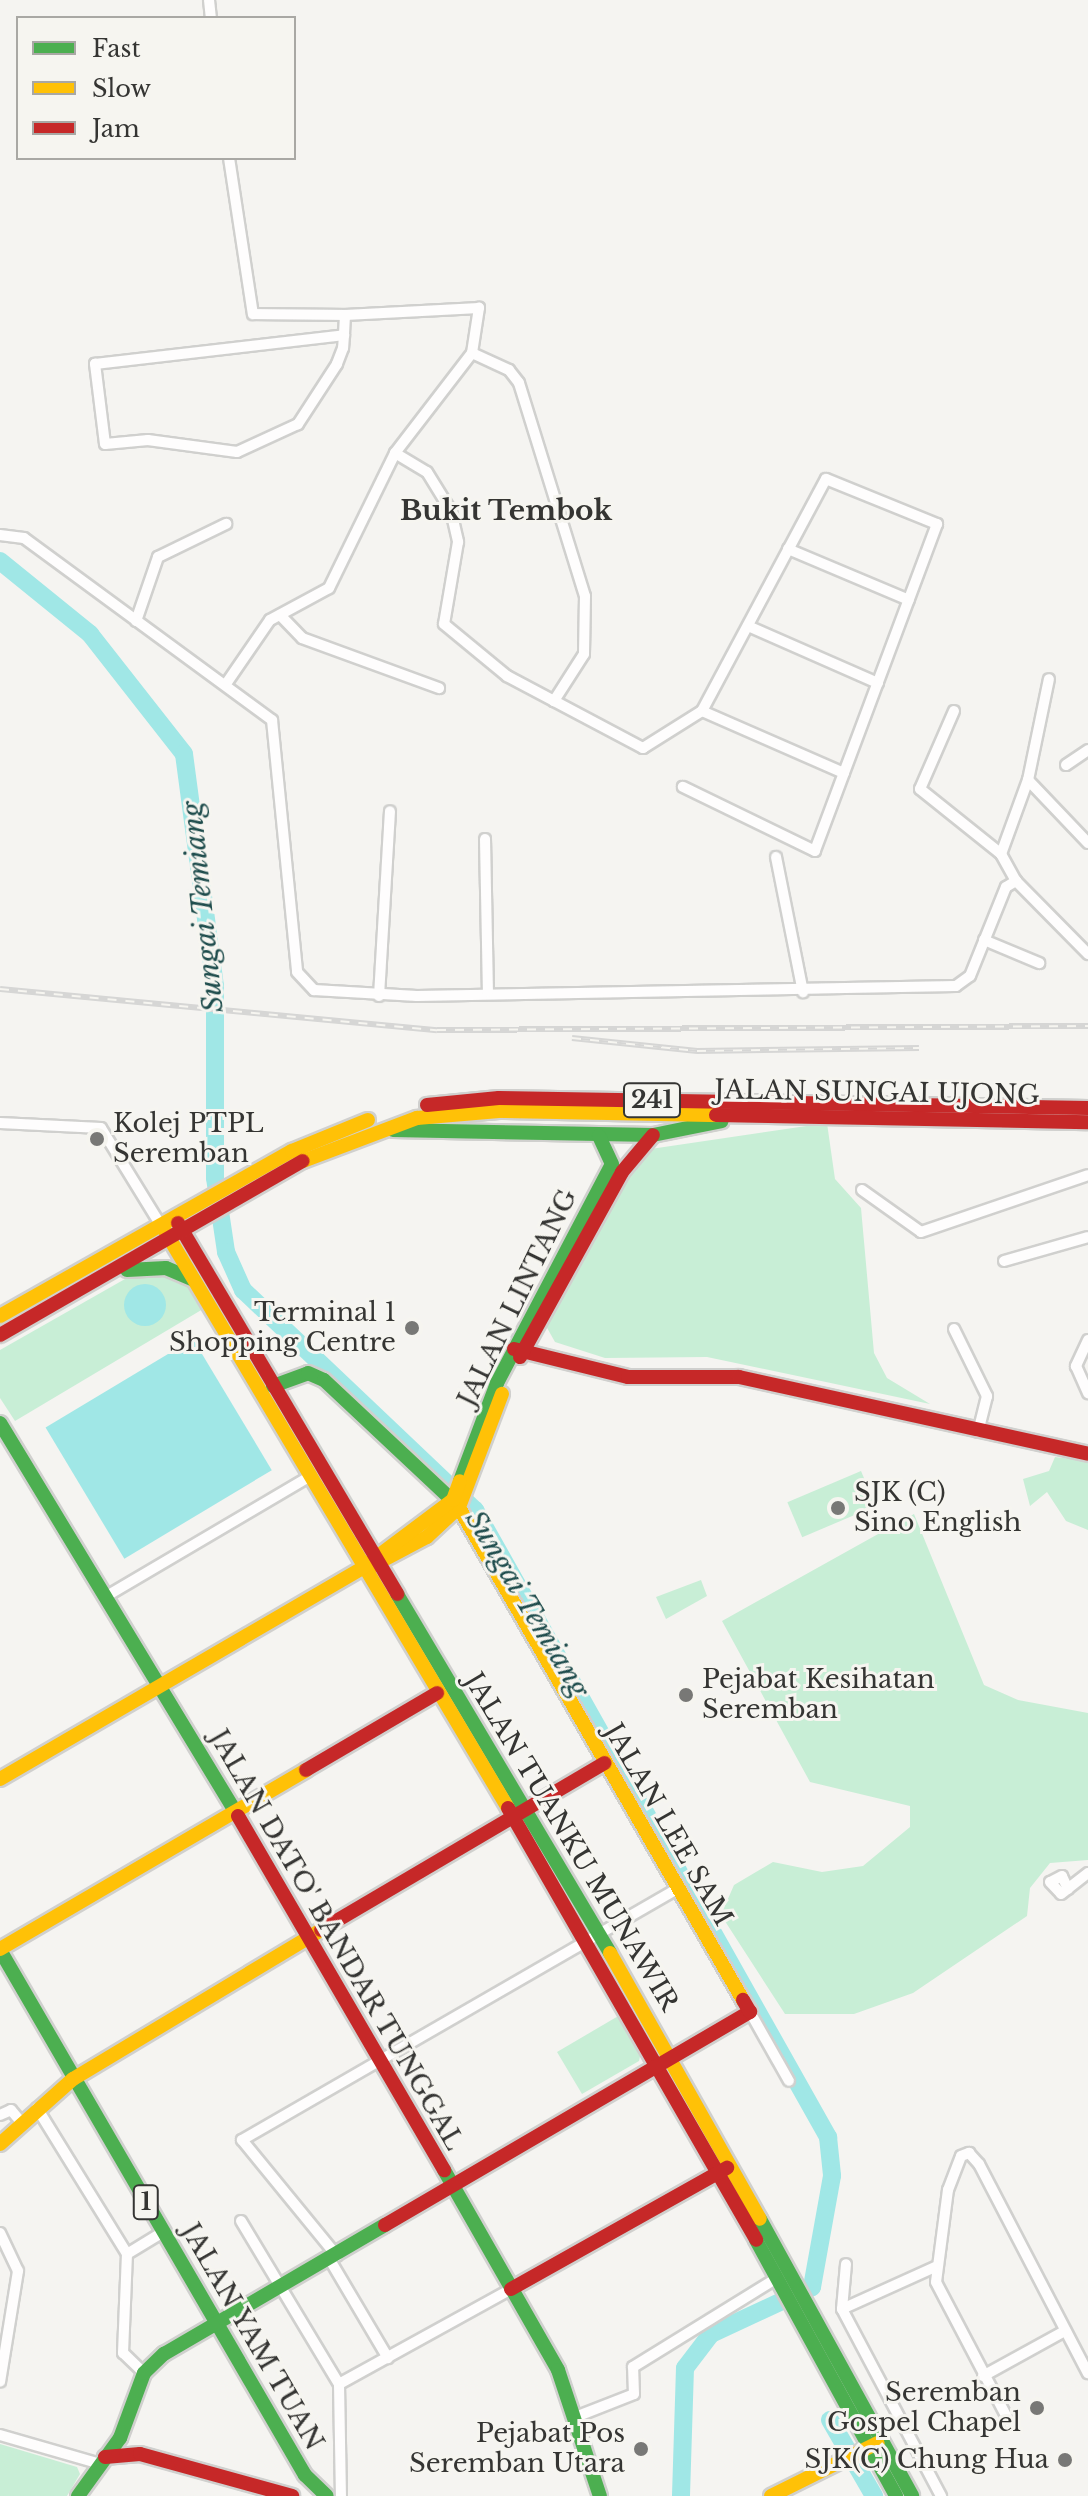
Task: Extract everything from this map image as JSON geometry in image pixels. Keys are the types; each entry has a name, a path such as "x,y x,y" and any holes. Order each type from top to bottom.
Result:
{"main road":[{"name":"JALAN SUNGAI UJONG","path":"0,1335 212,1217 237,1194 316,1139 456,1101 1088,1108"},
{"name":"JALAN SUNGAI UJONG","path":"0,1316 208,1202 237,1194 377,1129 499,1111 1088,1122"},
{"path":"377,1129 653,1135 748,1114"},
{"name":"JALAN LINTANG","path":"601,1198 653,1135"},
{"name":"JALAN LINTANG","path":"0,1779 371,1564 458,1500 518,1350 601,1198 612,1164 599,1136"},
{"name":"JALAN TUANKU MUNAWIR","path":"169,1223 273,1386 371,1564 666,2061 796,2298 896,2496"},
{"name":"JALAN TUANKU MUNAWIR","path":"177,1237 194,1280 309,1477 371,1564 437,1693 517,1813"},
{"path":"111,1274 152,1267 194,1280"},
{"path":"518,1350 628,1377 739,1377 1088,1454"},
{"name":"JALAN LEE SAM","path":"273,1386 308,1373 324,1380 458,1500 604,1763 750,2012"},
{"name":"JALAN DATO' BANDAR TUNGGAL","path":"0,1423 309,1934 511,2289 578,2416 600,2496"},
{"path":"0,1950 437,1693"},
{"path":"0,2144 21,2122 73,2079 309,1934 604,1763"},
{"name":"JALAN YAM TUAN","path":"0,1950 305,2475 323,2496"},
{"path":"78,2496 101,2460 120,2438 144,2373 280,2288 750,2012"},
{"path":"511,2289 725,2169"},
{"name":"JALAN TUANKU MUNAWIR","path":"725,2169 777,2278 796,2298"},
{"path":"771,2496 872,2446"},
{"name":"JALAN TUANKU MUNAWIR","path":"872,2446 912,2496"},
{"path":"101,2460 140,2454 292,2496"}],"street":[{"path":"228,681 280,615 329,588 395,453 472,353 479,308 345,315 253,314 229,160"},
{"path":"344,335 98,359 102,441 237,452 282,437 337,364 344,335 345,315"},
{"path":"472,353 509,370 519,383 585,596 584,654 554,701"},
{"path":"395,453 427,472 451,511 458,542 444,624 507,676 643,748 702,711 826,479 937,524 815,851 683,787"},
{"path":"136,621 158,557 226,524"},
{"path":"2,541 24,538 136,621 228,681 278,733 277,811 297,972 314,990 379,996 488,992 803,992 956,986 970,976 1006,887 1016,881"},
{"path":"788,549 909,600"},
{"path":"280,615 302,638 439,688"},
{"path":"748,626 878,683"},
{"path":"1001,854 1028,780 1049,679"},
{"path":"702,711 844,773"},
{"path":"954,711 920,789 1001,854 1016,881 1088,954"},
{"path":"1066,765 1088,750"},
{"path":"1028,780 1088,843"},
{"path":"379,996 390,811"},
{"path":"485,839 488,992"},
{"path":"776,857 803,992"},
{"path":"984,940 1039,963"},
{"path":"0,1123 101,1128 169,1223"},
{"path":"862,1190 921,1232 1088,1175"},
{"path":"1004,1261 1088,1237"},
{"path":"954,1329 987,1396 978,1432"},
{"path":"1088,1340 1076,1366 1088,1393"},
{"path":"105,1597 309,1477"},
{"path":"1088,1873 1059,1895 1050,1888 1062,1876 1088,1873"},
{"path":"1062,1876 1068,1889"},
{"path":"388,2358 334,2258 242,2140 677,1889"},
{"path":"750,2012 789,2081"},
{"path":"37,2108 127,2254 123,2353 144,2373"},
{"path":"0,2115 11,2110 21,2122"},
{"path":"1011,2425 941,2296 935,2267 953,2164 969,2153 1088,2373"},
{"path":"241,2221 339,2384 341,2496"},
{"path":"127,2254 163,2232"},
{"path":"0,2233 18,2271 0,2382"},
{"path":"846,2264 842,2309 941,2496"},
{"path":"842,2309 935,2267"},
{"path":"578,2416 634,2394 633,2367 777,2278"},
{"path":"339,2384 511,2289"},
{"path":"983,2376 1065,2331"},
{"path":"0,2435 101,2460"}],"green space":[{"path":"827,1123 835,1179 861,1208 874,1353 887,1378 930,1404 707,1357 605,1358 555,1342 546,1326 637,1151"},
{"path":"164,1274 190,1284 203,1309 15,1421 0,1398 0,1350 125,1279"},
{"path":"1055,1457 1088,1461 1088,1530 1066,1521 1047,1492 1030,1506 1023,1479 1049,1471"},
{"path":"861,1471 876,1506 802,1537 787,1502"},
{"path":"914,1514 984,1685 1018,1700 1088,1713 1088,1860 1050,1863 1030,1888 1027,1916 913,1993 854,2014 785,2014 721,1915 734,1885 773,1862 822,1872 863,1866 910,1827 910,1806 810,1782 722,1621"},
{"path":"701,1580 707,1596 666,1619 656,1597"},
{"path":"620,2015 641,2052 639,2061 582,2094 557,2052"},
{"path":"0,2444 77,2467 80,2474 67,2496 0,2496"}],"water":[{"path":"145,1284 160,1290 166,1305 160,1320 145,1326 130,1320 124,1305 130,1290"},
{"path":"193,1339 272,1470 124,1559 46,1428"}],"waterway":[{"name":"Sungai Temiang","path":"0,561 90,634 184,754 215,986 215,1178 226,1252 243,1290 475,1510 828,2137 832,2176 812,2287 711,2334 685,2368 681,2496"},
{"name":"Sungai Temiang","path":"830,2420 874,2496"}],"railway":[{"path":"0,989 437,1030 1088,1026"},
{"path":"572,1038 697,1051 919,1048"}],"traffic: fast":[{"path":"393,1130 653,1135 722,1121"},
{"path":"460,1481 497,1383 612,1164 599,1136"},
{"path":"127,1270 166,1268 194,1280"},
{"path":"273,1386 308,1373 324,1380 458,1506"},
{"path":"0,1423 238,1816"},
{"path":"397,1594 610,1953"},
{"path":"0,1950 305,2475 327,2496"},
{"path":"444,2170 558,2370 600,2496"},
{"path":"760,2219 912,2496"},
{"path":"78,2496 120,2438 144,2373 164,2354 385,2225"},
{"path":"756,2240 896,2496"}],"traffic: slow":[{"path":"303,1161 417,1118 499,1111 716,1115"},
{"path":"0,1316 292,1151 368,1120"},
{"path":"165,1231 508,1808"},
{"path":"370,1567 427,1537 459,1507 502,1394"},
{"path":"0,1779 362,1568 453,1500 460,1481"},
{"path":"458,1506 743,2000"},
{"path":"0,1949 306,1770"},
{"path":"0,2144 73,2079 321,1930"},
{"path":"610,1953 760,2219"},
{"path":"771,2496 878,2443"}],"traffic: jam":[{"path":"427,1105 499,1098 1088,1108"},
{"path":"716,1115 1088,1122"},
{"path":"520,1357 622,1172 653,1135"},
{"path":"0,1335 303,1161"},
{"path":"178,1223 397,1594"},
{"path":"514,1349 628,1377 739,1377 1088,1454"},
{"path":"306,1770 437,1693"},
{"path":"321,1930 604,1763"},
{"path":"508,1808 756,2240"},
{"path":"238,1816 444,2170"},
{"path":"385,2225 750,2012 743,2000"},
{"path":"511,2289 727,2168"},
{"path":"105,2457 140,2454 292,2496"}],"place":[{"name":"Kolej PTPL Seremban","path":"97,1139"},
{"name":"Terminal 1 Shopping Centre","path":"412,1328"},
{"name":"SJK (C) Sino English","path":"838,1508"},
{"name":"Pejabat Kesihatan Seremban","path":"686,1695"},
{"name":"Seremban Gospel Chapel","path":"1037,2408"},
{"name":"Pejabat Pos Seremban Utara","path":"641,2449"},
{"name":"SJK(C) Chung Hua","path":"1065,2460"}],"district":[{"name":"Bukit Tembok","path":"506,511"}]}
